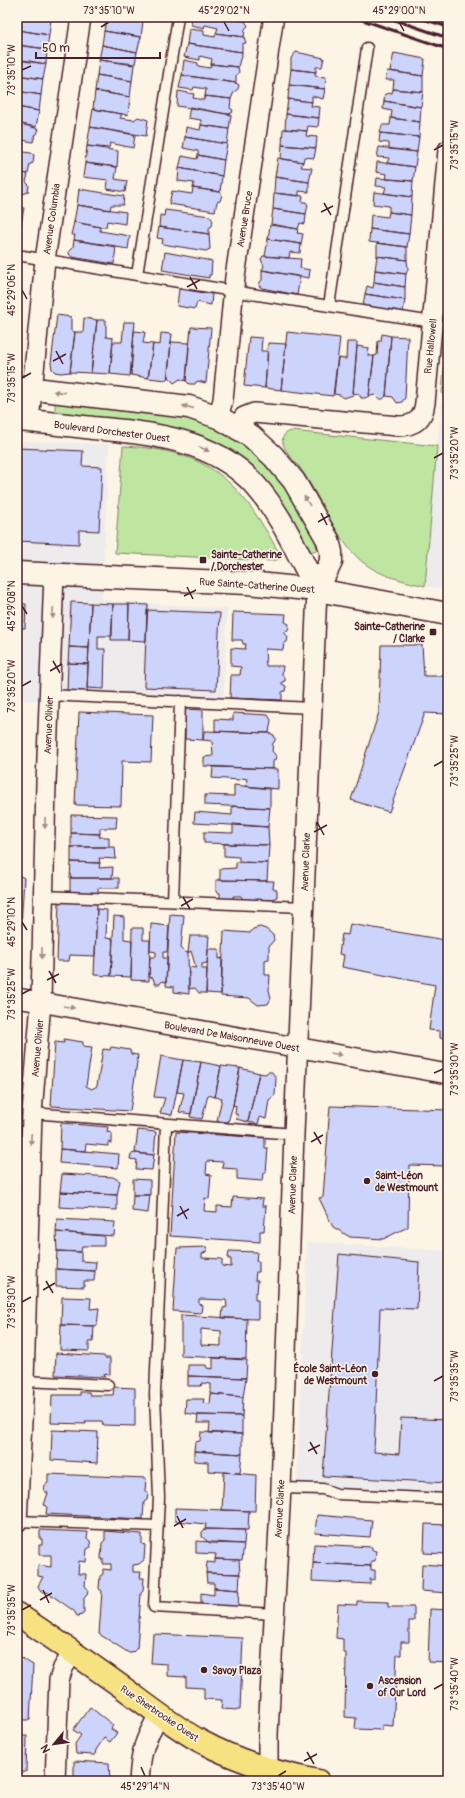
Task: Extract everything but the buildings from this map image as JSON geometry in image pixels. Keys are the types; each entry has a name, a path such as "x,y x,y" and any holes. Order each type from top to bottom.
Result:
{"main road":[{"path":"24,388 179,405 200,410 218,417 237,427 259,442 281,464 302,493 326,535 330,546 331,562 317,590"},
{"name":"Boulevard Dorchester Ouest","path":"23,421 111,429 162,437 196,446 224,459 241,472 263,496 283,528 317,590"},
{"name":"Rue Sainte-Catherine Ouest","path":"17,573 248,583 317,590 448,614"},
{"name":"Rue Sherbrooke Ouest","path":"17,1614 73,1652 159,1715 202,1742 245,1762 268,1776 318,1781"}],"street":[{"name":"Avenue Columbia","path":"23,421 24,388 82,17"},
{"name":"Avenue Bruce","path":"218,417 224,400 233,291 274,22"},
{"name":"Rue Hallowell","path":"237,427 244,417 254,413 398,426 410,425 417,421 424,408 448,150"},
{"name":"Avenue Olivier","path":"17,1522 19,1443 24,1381 32,1113 41,1002 49,695 54,574"},
{"name":"Avenue Clarke","path":"268,1776 268,1734 280,1488 317,590"},
{"name":"Boulevard De Maisonneuve Ouest","path":"17,998 448,1074"},
{"path":"55,1781 59,1680 63,1668 73,1652"},
{"path":"139,1781 140,1762 144,1742 159,1715"}],"lane":[{"path":"137,275 178,17"},
{"path":"329,306 367,48"},
{"path":"17,255 433,322"},
{"path":"49,695 312,708"},
{"path":"173,901 180,701"},
{"path":"44,896 304,907"},
{"path":"32,1113 166,1125 294,1134"},
{"path":"166,1125 155,1394 158,1526 154,1607 274,1614"},
{"path":"24,1381 108,1386"},
{"path":"280,1488 323,1489 337,1494 448,1499"},
{"path":"17,1522 158,1526"}],"shaded area":[{"path":"442,394 448,395 448,590 425,586"},
{"path":"17,441 109,444 102,600 227,609 223,706 17,700"},
{"name":"École Saint-Léon de Westmount","path":"307,1242 448,1251 448,1503 296,1496"}],"green space":[{"path":"448,281 448,395 442,394 447,325 444,324"},
{"path":"55,403 179,415 209,425 235,438 263,460 285,485 314,535 317,550 310,552 283,504 268,484 225,447 199,435 172,427 55,413"},
{"path":"292,431 437,446 425,586 398,579 373,569 358,558 349,548 334,527 300,468 284,446 283,436"},
{"path":"123,446 153,449 178,454 200,462 218,474 235,488 250,506 279,553 279,559 273,561 115,553"}],"railway":[{"path":"354,17 448,49"},
{"path":"386,17 448,38"},
{"path":"417,17 448,27"}],"place":[{"name":"Sainte-Catherine / Dorchester","path":"203,560"},
{"name":"Sainte-Catherine / Clarke","path":"433,632"},
{"name":"Saint-Léon de Westmount","path":"367,1181"},
{"name":"École Saint-Léon de Westmount","path":"375,1374"},
{"name":"Savoy Plaza","path":"204,1670"},
{"name":"Ascension of Our Lord","path":"370,1686"}]}
